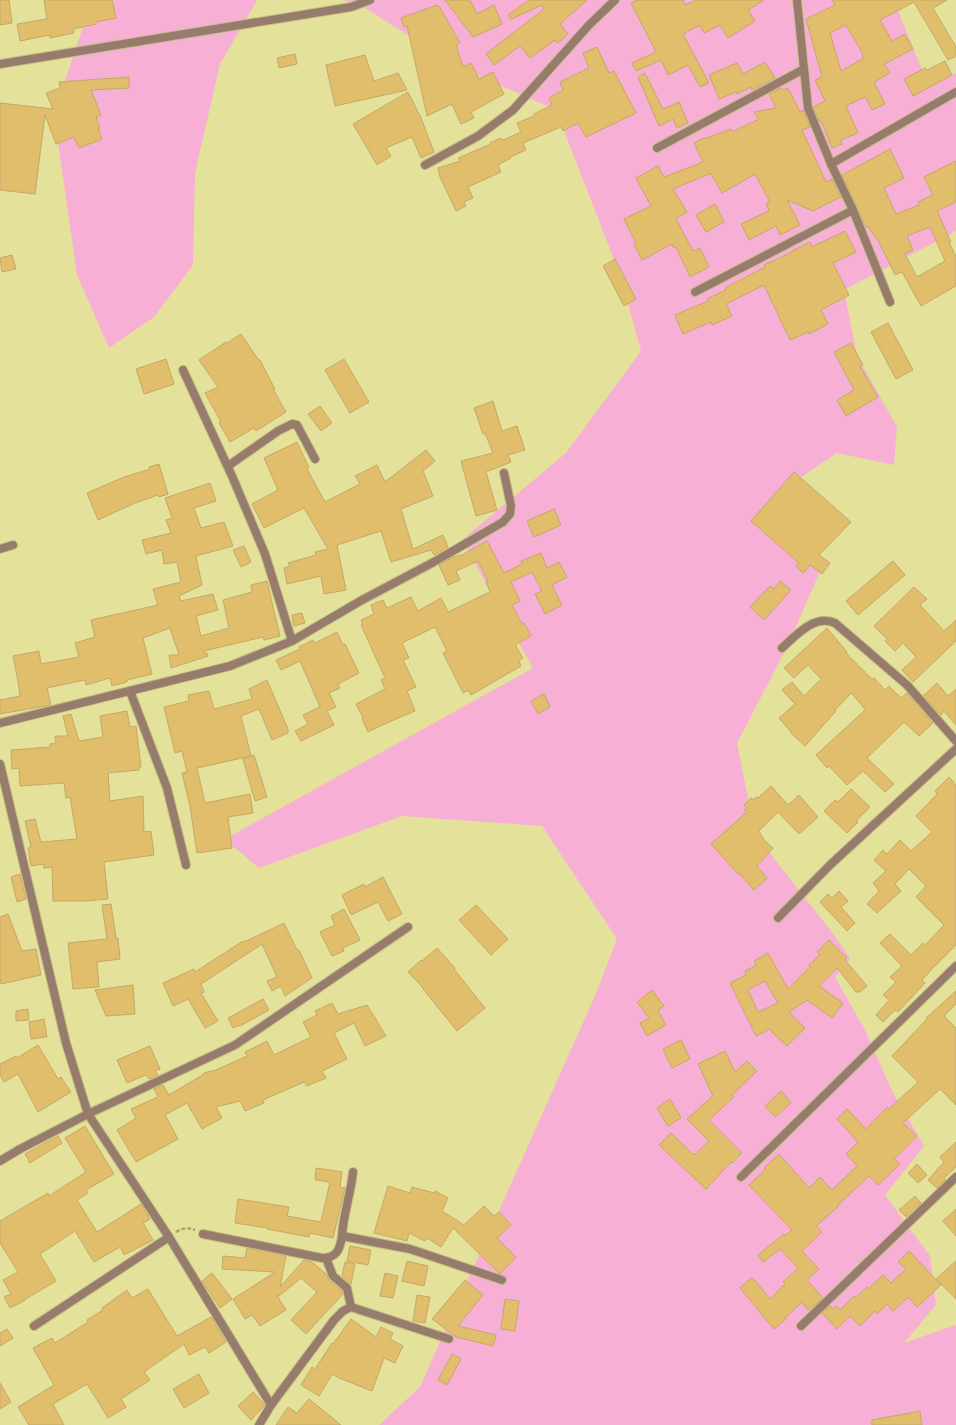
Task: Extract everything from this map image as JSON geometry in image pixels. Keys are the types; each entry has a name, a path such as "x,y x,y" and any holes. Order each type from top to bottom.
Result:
{"street":[{"path":"0,64 351,7 370,0"},
{"path":"425,165 478,136 513,110 589,25 615,0"},
{"path":"798,0 808,108 831,164 853,210 890,302"},
{"path":"657,148 804,68"},
{"path":"831,164 956,92"},
{"path":"694,292 853,210"},
{"path":"183,370 228,466 264,554 292,641"},
{"path":"228,466 278,431 292,424 297,426 315,459"},
{"path":"0,723 230,666 292,641 368,596 432,563 503,522 510,514 511,506 504,473"},
{"path":"0,549 13,545"},
{"path":"782,648 802,630 821,620 828,620 835,624 907,685 956,741"},
{"path":"130,691 167,788 186,865"},
{"path":"778,918 830,866 956,749"},
{"path":"0,764 66,1043 88,1114 169,1237 271,1405"},
{"path":"0,1161 88,1114 235,1045 408,927"},
{"path":"741,1177 956,966"},
{"path":"203,1234 326,1258 334,1256 340,1248 342,1228 351,1189 353,1172"},
{"path":"801,1326 956,1177"},
{"path":"342,1236 410,1249 502,1280"},
{"path":"34,1326 169,1237"},
{"path":"326,1258 333,1276 347,1288 351,1307"},
{"path":"259,1425 271,1405 334,1320 343,1311 351,1307 449,1339"}],"path":[{"path":"169,1237 181,1228 187,1227 203,1234"}],"shaded area":[{"path":"92,0 257,0 220,64 195,173 193,265 154,317 109,348 77,275 54,114"},
{"path":"343,0 879,0 896,6 929,87 956,73 956,231 844,290 857,356 897,427 894,465 837,453 797,480 819,574 787,647 737,743 755,834 834,935 850,958 835,977 865,1030 892,1091 924,1146 885,1195 930,1256 936,1305 904,1343 956,1325 956,1425 379,1425 420,1387 595,996 617,939 542,826 402,816 259,868 225,839 533,668 462,540 566,453 641,351 620,275 556,110 457,66 357,3"}],"building":[{"path":"0,0 9,0 12,23 0,25"},
{"path":"44,0 112,0 116,18 73,29 74,33 50,38 50,35 20,41 17,24 47,19"},
{"path":"445,0 470,0 477,14 494,5 502,24 473,37"},
{"path":"529,0 587,0 560,24 568,34 558,43 555,40 530,58 520,46 494,65 486,54 544,9 542,5 511,19 508,15"},
{"path":"637,0 683,0 685,5 696,0 764,0 748,10 755,21 728,38 720,25 704,33 700,25 683,34 709,83 700,87 688,65 668,75 661,60 636,71 632,63 656,52 631,3"},
{"path":"832,0 947,0 933,8 956,47 956,56 948,60 914,2 880,20 892,41 905,34 913,49 884,64 890,73 874,82 885,104 872,110 865,97 846,106 858,133 840,140 842,144 832,148 822,122 820,122 813,107 825,101 815,80 822,77 806,19 835,5","holes":["846,25 863,54 862,55 864,58 841,71 830,33"]},
{"path":"437,5 460,43 456,45 463,67 471,63 479,79 493,72 504,94 471,112 474,118 461,124 452,104 427,116 407,26 404,27 401,18"},
{"path":"597,47 609,73 614,71 636,113 586,137 578,123 563,131 561,127 523,143 526,150 510,157 511,158 498,165 501,172 468,187 473,198 464,202 466,206 456,211 440,177 438,168 460,161 458,158 491,144 490,143 501,138 503,140 521,132 517,123 534,116 534,114 552,105 549,98 563,90 560,82 589,68 583,53"},
{"path":"295,54 297,64 279,68 277,58"},
{"path":"365,55 374,81 398,73 407,90 335,106 326,65"},
{"path":"945,61 952,75 913,96 904,79 925,68 927,70"},
{"path":"765,62 775,78 752,90 751,87 737,94 736,92 719,99 709,75 737,63 743,74"},
{"path":"645,73 663,109 679,102 688,123 677,128 673,119 659,126 638,77"},
{"path":"129,77 129,88 91,90 101,115 96,117 100,129 98,129 102,139 79,148 74,137 56,144 45,115 35,194 0,190 0,103 53,109 46,93 60,88 59,82"},
{"path":"781,88 783,90 788,88 800,112 803,110 810,127 802,130 826,182 832,179 841,197 813,211 787,200 800,225 780,235 776,226 749,240 741,224 769,211 766,203 770,202 755,174 722,193 711,174 709,174 673,189 687,212 676,219 693,251 700,248 709,267 690,277 676,247 674,248 672,244 642,260 634,244 636,243 624,219 651,206 636,178 658,166 664,177 703,162 694,143 703,138 704,139 731,129 732,132 759,119 754,112 776,108 769,94"},
{"path":"408,92 421,118 434,152 421,158 412,137 386,148 391,156 377,165 353,124"},
{"path":"890,149 904,178 884,188 896,214 919,205 918,202 933,195 924,177 956,161 956,202 937,211 951,242 949,243 956,256 956,286 921,306 902,272 895,275 877,238 868,226 866,227 842,175","holes":["930,227 945,261 917,277 905,254 913,250 907,236"]},
{"path":"715,204 724,222 706,232 696,215"},
{"path":"845,231 856,252 833,263 849,295 821,310 828,324 809,334 808,332 790,340 764,285 726,304 732,316 712,325 711,322 683,334 675,315 708,301 707,299 726,290 725,288 765,267 764,265 810,242 812,247"},
{"path":"12,255 16,269 2,272 0,258"},
{"path":"615,259 636,299 624,306 603,266"},
{"path":"888,323 913,370 896,379 871,332"},
{"path":"241,334 260,360 275,389 273,389 286,412 256,431 254,428 230,442 205,393 218,387 199,360"},
{"path":"851,343 863,365 860,366 878,397 846,416 837,400 854,390 834,352"},
{"path":"166,359 174,384 144,394 136,369"},
{"path":"344,359 369,402 350,413 325,370"},
{"path":"493,401 502,431 517,426 525,450 508,455 511,462 486,472 497,510 476,516 461,461 493,453 485,433 483,434 474,408"},
{"path":"320,406 332,423 321,431 308,414"},
{"path":"297,442 309,468 307,469 325,502 360,484 355,476 377,465 385,482 426,450 435,461 423,471 433,496 401,509 413,549 443,535 448,547 434,555 431,550 391,562 381,531 337,545 346,590 324,594 321,576 287,584 284,568 290,566 288,563 316,555 315,552 328,549 304,508 264,528 252,504 278,490 264,458"},
{"path":"159,464 168,494 159,497 158,495 135,503 98,520 87,493 124,477 150,469 149,467"},
{"path":"794,472 851,522 819,555 830,563 822,574 810,565 803,573 796,566 799,563 751,521"},
{"path":"210,483 216,501 194,508 201,528 224,522 233,546 196,556 202,585 179,596 181,601 213,594 218,610 196,616 201,636 229,628 223,600 252,592 251,585 267,581 280,636 264,640 263,637 204,651 204,653 207,653 208,656 171,668 169,655 179,655 170,628 143,638 152,674 127,680 127,682 112,686 110,678 86,685 85,680 47,688 51,705 0,714 0,700 20,696 13,656 39,651 41,664 79,657 75,643 95,637 91,620 158,605 153,589 181,582 177,562 164,564 162,550 146,554 142,540 171,533 166,520 172,518 165,498"},
{"path":"554,509 561,525 534,537 527,521"},
{"path":"487,541 504,573 522,564 521,561 541,553 547,568 559,562 567,577 552,585 562,605 545,614 535,594 542,591 532,572 511,582 520,601 512,605 522,624 524,623 531,636 515,645 523,658 519,661 521,666 471,695 468,690 463,693 443,653 447,651 435,627 402,643 409,658 403,660 416,687 407,691 415,711 368,732 356,704 385,689 381,680 385,678 361,625 363,625 361,620 374,614 371,605 383,600 387,608 411,597 418,611 441,598 448,612 490,592 486,582 488,581 478,561 456,571 460,580 448,585 439,565 453,557 462,555"},
{"path":"244,546 251,562 241,567 233,550"},
{"path":"893,561 905,575 858,615 846,601"},
{"path":"780,581 791,590 764,620 750,607 770,586 774,589"},
{"path":"914,587 927,599 920,605 944,631 956,620 956,641 913,682 902,670 916,657 903,643 895,651 885,641 887,639 874,626"},
{"path":"302,613 305,623 294,626 292,615"},
{"path":"827,628 847,652 846,653 872,679 874,678 885,690 889,686 901,698 907,693 933,723 919,736 904,722 867,758 894,784 885,792 863,771 847,785 829,766 827,768 816,755 864,711 865,709 851,693 805,746 791,733 779,718 795,704 782,690 792,682 804,696 821,679 808,665 794,678 784,668"},
{"path":"337,632 343,645 345,644 359,673 338,684 340,688 329,693 336,707 327,711 334,725 301,741 295,731 308,724 303,715 320,707 300,661 281,670 276,660 300,649 299,647 313,640 315,643"},
{"path":"267,680 288,729 288,733 272,740 259,709 241,716 251,756 197,768 205,803 250,794 253,813 228,817 232,848 197,853 190,806 182,773 187,772 182,751 175,753 164,707 189,701 188,695 209,691 214,709 252,699 249,689"},
{"path":"937,683 948,696 956,689 956,725 944,711 941,715 923,696"},
{"path":"544,694 550,707 538,714 531,701"},
{"path":"127,711 130,727 136,726 141,767 139,767 139,770 108,773 110,801 143,796 144,832 151,831 154,855 104,862 108,899 53,901 52,867 44,868 44,864 31,866 28,848 31,847 25,821 35,819 41,842 77,839 70,797 66,798 64,783 20,786 19,768 12,769 11,750 50,747 50,744 56,743 55,736 68,736 63,716 71,714 79,741 103,737 100,716"},
{"path":"254,755 267,797 255,801 243,759"},
{"path":"949,777 956,785 956,945 928,973 922,980 925,983 898,1012 895,1010 883,1022 876,1015 889,1000 883,995 896,982 890,977 902,966 880,943 890,934 911,955 923,943 925,945 944,925 916,897 926,886 909,869 895,884 901,891 877,913 867,904 879,891 873,883 886,871 874,860 883,850 887,854 900,840 911,851 932,832 916,816 937,794 935,791"},
{"path":"771,786 788,805 799,795 818,817 799,834 778,812 759,831 764,840 773,848 757,866 767,878 754,890 711,844 747,812 744,810 747,808 744,805 751,798 754,800 756,797 758,798"},
{"path":"851,789 870,807 856,821 858,822 847,833 824,811 835,800 838,802"},
{"path":"20,874 26,899 17,902 11,877"},
{"path":"383,877 402,914 388,921 378,902 351,915 342,895 364,884 365,887"},
{"path":"839,891 848,901 841,907 855,923 847,931 820,902 828,894 832,898"},
{"path":"111,904 116,938 118,938 120,959 97,962 99,987 73,989 68,943 107,939 102,905"},
{"path":"476,905 508,939 491,955 459,920"},
{"path":"344,909 360,940 343,948 344,951 332,956 320,932 335,925 331,916"},
{"path":"8,914 22,951 36,949 41,975 1,984 0,917"},
{"path":"284,923 312,978 285,996 281,986 272,991 267,981 277,977 262,944 201,984 204,992 201,993 218,1021 205,1028 188,999 173,1006 163,983 194,969 195,972 243,941 244,942"},
{"path":"829,940 847,958 845,960 867,986 860,992 856,992 837,968 819,986 843,1003 832,1018 807,1000 789,1012 805,1028 787,1046 770,1029 756,1036 730,983 746,975 745,971 757,965 754,961 768,953 788,989 820,955 817,952","holes":["765,981 778,1003 758,1012 748,990"]},
{"path":"437,948 455,968 454,969 485,1008 457,1031 424,989 408,972"},
{"path":"133,985 135,1014 106,1016 95,990"},
{"path":"652,990 664,1006 658,1010 666,1025 647,1036 640,1023 649,1018 637,1002"},
{"path":"956,991 956,1004 944,1016 956,1028 956,1105 940,1089 903,1123 917,1136 894,1159 900,1164 878,1185 869,1176 838,1205 839,1206 816,1226 822,1232 802,1251 819,1269 807,1280 823,1298 808,1310 802,1302 774,1329 740,1288 752,1277 770,1299 785,1284 783,1282 798,1268 780,1249 763,1262 758,1255 784,1234 785,1236 792,1230 749,1185 779,1154 809,1188 820,1177 832,1190 857,1166 846,1154 858,1142 837,1119 847,1109 866,1129 887,1107 889,1109 918,1082 892,1056 927,1019 926,1018"},
{"path":"263,999 269,1010 240,1026 233,1028 228,1018"},
{"path":"332,1003 338,1014 367,1005 386,1036 365,1046 354,1023 334,1033 347,1059 322,1071 326,1078 307,1086 304,1082 263,1100 264,1103 245,1111 240,1101 216,1107 222,1118 202,1129 187,1103 165,1115 178,1139 136,1162 117,1130 136,1118 131,1109 158,1097 154,1089 163,1085 169,1095 204,1073 216,1070 247,1056 245,1052 267,1041 274,1055 311,1037 303,1022 317,1015 315,1011"},
{"path":"28,1009 29,1020 16,1021 16,1011"},
{"path":"44,1019 47,1037 31,1039 29,1022"},
{"path":"681,1040 690,1059 672,1068 663,1049"},
{"path":"38,1045 58,1079 61,1077 71,1092 38,1112 18,1074 4,1082 0,1075 0,1064 16,1056 17,1058"},
{"path":"150,1046 160,1069 155,1071 158,1075 149,1079 146,1075 127,1083 117,1060"},
{"path":"725,1051 735,1072 747,1061 757,1071 732,1095 734,1097 709,1120 742,1153 732,1163 731,1162 706,1189 659,1145 671,1133 694,1155 709,1141 687,1119 713,1096 698,1064"},
{"path":"781,1091 791,1103 775,1117 765,1106"},
{"path":"670,1099 681,1118 668,1126 657,1108"},
{"path":"85,1126 114,1174 86,1190 88,1193 77,1200 97,1232 141,1204 150,1219 143,1223 153,1240 124,1255 120,1247 94,1262 75,1231 40,1254 56,1281 10,1308 4,1297 11,1294 3,1280 18,1272 0,1243 0,1221 48,1193 49,1196 86,1172 65,1138"},
{"path":"58,1136 62,1143 30,1163 25,1154"},
{"path":"956,1142 956,1167 944,1178 945,1180 937,1188 928,1180 944,1162 940,1157"},
{"path":"917,1164 927,1175 918,1183 908,1173"},
{"path":"316,1168 342,1172 340,1187 345,1188 333,1238 310,1233 309,1237 267,1229 268,1228 235,1223 238,1199 289,1207 287,1216 321,1222 330,1182 315,1180"},
{"path":"388,1186 410,1193 412,1187 434,1193 435,1191 448,1198 442,1211 464,1225 484,1206 494,1216 499,1212 511,1225 497,1238 516,1257 500,1274 453,1228 441,1247 427,1238 425,1241 409,1233 407,1241 374,1233"},
{"path":"915,1196 921,1203 906,1217 899,1210"},
{"path":"956,1209 956,1236 943,1221"},
{"path":"350,1246 371,1250 368,1265 347,1261"},
{"path":"247,1248 286,1256 280,1287 304,1260 312,1262 326,1274 329,1280 342,1291 343,1294 306,1334 291,1320 317,1292 301,1278 279,1296 278,1295 286,1310 260,1326 252,1315 245,1319 233,1299 275,1272 222,1269 223,1256 245,1258"},
{"path":"909,1251 941,1285 917,1307 908,1297 893,1311 887,1304 877,1314 875,1311 860,1326 850,1316 837,1329 822,1313 830,1306 833,1309 836,1306 840,1310 854,1296 855,1298 867,1287 868,1289 883,1275 891,1283 906,1269 898,1262"},
{"path":"407,1261 428,1266 424,1286 402,1281"},
{"path":"956,1261 956,1299 936,1279"},
{"path":"345,1262 355,1264 351,1284 342,1276"},
{"path":"212,1273 232,1299 220,1308 202,1281"},
{"path":"385,1273 398,1276 393,1298 380,1296"},
{"path":"465,1280 483,1295 458,1326 496,1335 493,1346 456,1337 432,1319"},
{"path":"148,1289 177,1336 211,1317 226,1342 209,1353 205,1347 189,1355 184,1344 144,1372 150,1380 121,1399 126,1407 108,1418 87,1384 53,1404 64,1425 29,1425 18,1407 54,1385 33,1348 52,1338 55,1343 88,1322 87,1320 103,1310 102,1308 127,1290 132,1298"},
{"path":"417,1295 430,1297 425,1323 413,1321"},
{"path":"505,1299 519,1301 515,1331 501,1329"},
{"path":"351,1319 376,1337 381,1327 393,1333 390,1339 403,1346 395,1363 384,1358 372,1391 332,1374 319,1396 301,1385 312,1367 315,1369 332,1343 333,1344"},
{"path":"7,1329 13,1338 0,1346 0,1333"},
{"path":"452,1354 461,1359 447,1385 438,1380"},
{"path":"199,1374 209,1393 184,1408 173,1389"},
{"path":"0,1383 11,1402 0,1409"},
{"path":"253,1392 265,1405 251,1420 238,1406"},
{"path":"309,1399 341,1425 276,1425 288,1407 297,1413"},
{"path":"920,1411 922,1425 872,1425 872,1420"}]}
